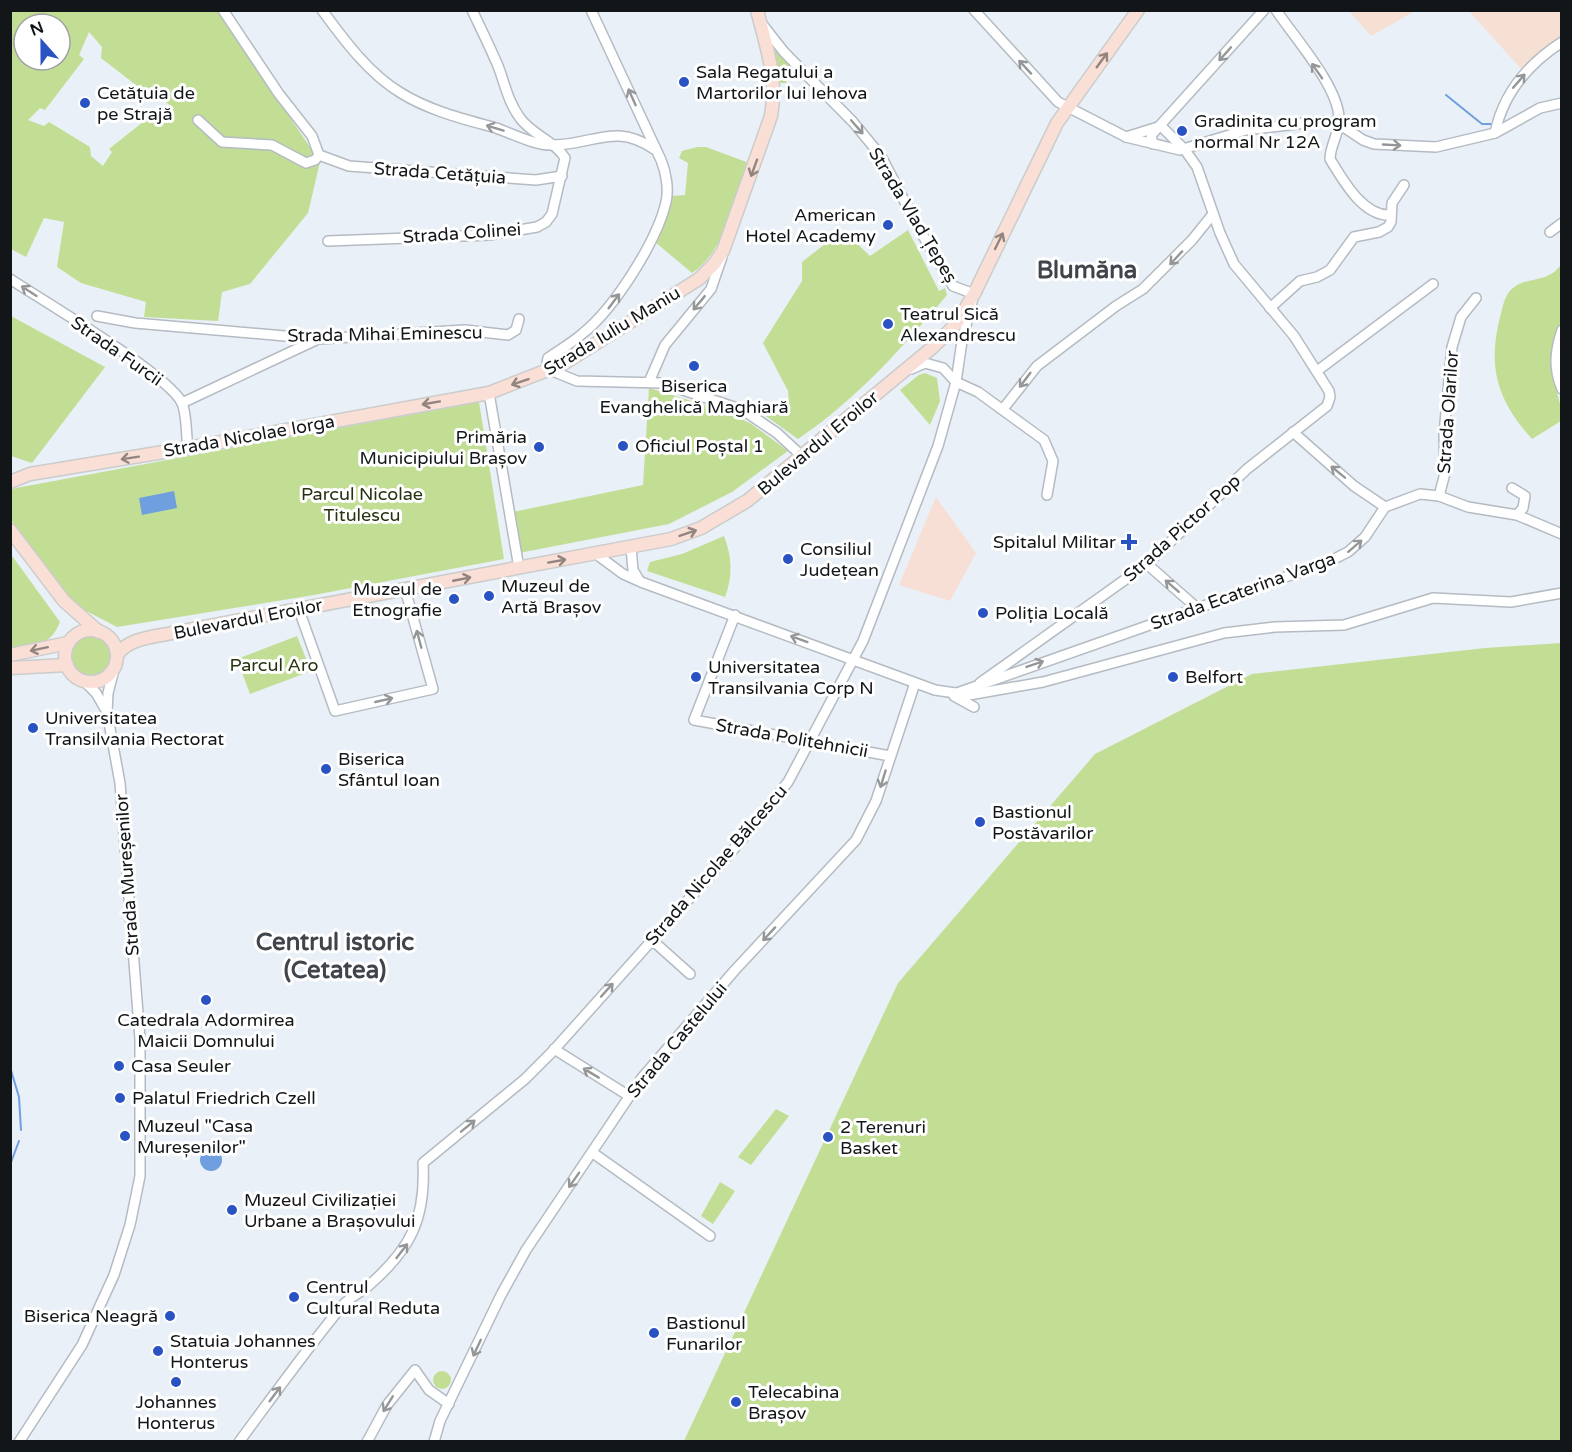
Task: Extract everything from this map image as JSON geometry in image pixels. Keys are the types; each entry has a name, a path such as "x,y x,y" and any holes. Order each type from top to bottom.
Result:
{"main road":[{"name":"Bulevardul Eroilor","path":"116,661 123,646 132,642 671,539 718,519 747,501 802,457 956,324 974,294 1067,107 1138,10"},
{"name":"Strada Iuliu Maniu","path":"489,393 550,370 699,279 723,251 773,108 772,67 759,16"},
{"name":"Strada Nicolae Iorga","path":"10,482 30,474 188,448 489,393"},
{"path":"10,475 30,474"},
{"path":"10,531 64,601 99,632 112,640 116,661 106,678 99,681 84,681 77,678 67,665 70,616 64,601"},
{"path":"10,655 70,641 84,632 99,632"},
{"path":"10,668 67,665"}],"street":[{"path":"198,120 222,142 272,145 306,163 315,160 319,155 312,136 279,94 223,10"},
{"path":"322,10 367,65 400,93 437,110 561,151 565,158 562,176"},
{"path":"472,10 498,68 510,102 521,120 551,146 621,135 633,137 656,150"},
{"path":"974,10 1059,102 1126,137 1185,150 1246,130 1322,121 1339,124 1363,140 1384,145 1436,147 1495,133 1540,108 1562,103"},
{"path":"1153,144 1151,135 1264,10"},
{"path":"1276,10 1329,87 1339,114 1339,124 1330,159 1364,204 1375,213 1391,215"},
{"path":"596,13 664,167 666,201 643,254 610,307 582,334 548,358 547,363 550,370 577,381 649,382 743,410 777,433 802,457"},
{"name":"Strada Vlad Țepeș","path":"759,16 784,52 853,122 881,156 919,229 953,286 974,294"},
{"path":"1495,133 1510,91 1534,64 1562,42"},
{"path":"1126,137 1161,126"},
{"path":"1161,126 1185,150 1203,179 1234,264 1294,336 1317,371 1433,284"},
{"name":"Strada Cetățuia","path":"319,155 349,166 536,180 562,176"},
{"name":"Strada Colinei","path":"328,240 489,235 537,226 546,222 552,214 562,176"},
{"path":"1270,308 1300,281 1317,277 1330,270 1354,237 1379,232 1388,227 1392,203 1404,185"},
{"path":"1003,409 1037,366 1116,306 1143,289 1192,240 1214,214"},
{"path":"1550,232 1562,223"},
{"name":"Strada Iuliu Maniu","path":"649,382 665,345 711,289 723,251"},
{"name":"Strada Furcii","path":"10,279 162,381 182,403"},
{"name":"Strada Nicolae Bălcescu","path":"239,1442 344,1304 367,1287 399,1256 410,1241 422,1207 423,1163 525,1079 780,795 854,660 938,446 956,382 962,341 974,294"},
{"name":"Strada Olarilor","path":"1439,496 1445,473 1444,434 1452,348 1461,317 1476,298"},
{"name":"Strada Mihai Eminescu","path":"97,316 135,323 319,339 465,330 508,335 516,330 519,319"},
{"path":"1562,330 1556,348 1555,364 1562,390"},
{"path":"188,448 182,403 319,339"},
{"path":"900,374 917,365 931,363 943,368 956,382 1003,409 1049,446 1053,461 1047,495"},
{"name":"Strada Pictor Pop","path":"980,683 1147,564 1247,469 1327,406 1330,397 1317,371"},
{"path":"489,393 519,568"},
{"path":"1293,432 1354,486 1385,507 1420,494 1439,496 1468,507 1516,515 1562,534"},
{"path":"1512,488 1521,493 1526,502 1516,515"},
{"name":"Strada Ecaterina Varga","path":"952,694 1348,552 1365,537 1385,507"},
{"path":"631,548 633,570 641,582"},
{"path":"596,554 623,574 641,582 915,683 952,694 974,707"},
{"path":"1147,564 1197,608"},
{"path":"299,610 335,711 433,689 405,589"},
{"path":"952,694 975,694 1052,681 1224,633 1275,627 1344,625 1432,598 1511,602 1562,593"},
{"name":"Strada Politehnicii","path":"735,615 694,720 890,756"},
{"name":"Strada Mureșenilor","path":"19,1442 82,1345 114,1275 137,1195 142,1146 140,1039 120,783 107,712 108,693 116,661"},
{"name":"Strada Mureșenilor","path":"84,681 96,693 107,712"},
{"name":"Strada Castelului","path":"434,1442 449,1404 521,1258 630,1096 654,1063 728,978 856,840 876,801 915,683"},
{"path":"652,940 690,974"},
{"path":"554,1049 630,1096"},
{"path":"593,1153 710,1236"},
{"path":"367,1442 387,1405 415,1370 429,1390 449,1404"}],"shaded area":[{"path":"1349,11 1415,11 1371,36"},
{"path":"1469,11 1561,11 1561,38 1523,71"},
{"path":"936,497 976,553 950,601 899,585"}],"green space":[{"path":"10,11 218,11 320,162 308,213 250,284 222,292 218,321 144,317 146,302 81,283 57,267 64,222 44,218 26,257 11,249","holes":["89,32 102,47 101,58 154,99 160,97 174,109 156,116 153,114 109,149 112,152 103,166 91,156 90,147 49,122 44,126 28,120 40,108 45,110 84,59 79,55"]},
{"path":"773,49 792,66 786,83 779,83"},
{"path":"706,147 749,163 721,238 713,252 692,273 655,242 666,218 671,196 685,195 688,163 679,158 682,151"},
{"path":"843,230 870,256 908,230 939,291 945,288 947,295 896,353 859,390 798,439 763,414 789,405 788,391 763,343 802,281 802,262"},
{"path":"1561,265 1561,332 1551,368 1561,408 1561,421 1532,439 1511,411 1498,383 1495,368 1496,335 1504,301 1510,291 1517,285 1547,276"},
{"path":"11,316 105,367 32,463 11,456"},
{"path":"925,373 937,378 940,401 930,425 900,390"},
{"path":"649,388 718,409 750,423 788,451 732,492 669,524 519,553 513,512 643,485"},
{"name":"Parcul Nicolae Titulescu","path":"479,402 504,559 314,595 117,627 69,602 11,520 10,490 16,488"},
{"path":"724,536 731,566 725,597 647,571 650,562 682,554"},
{"path":"10,553 60,622 51,636 41,644 11,650"},
{"path":"92,636 106,642 112,656 106,670 92,676 78,670 72,656 78,642"},
{"name":"Parcul Aro","path":"297,636 311,671 250,694 237,659"},
{"path":"1561,643 1561,1441 684,1441 898,983 1095,754 1252,674 1485,648"},
{"path":"776,1109 789,1116 751,1165 738,1157"},
{"path":"720,1182 735,1191 713,1224 701,1216"},
{"path":"442,1371 448,1374 451,1380 448,1386 442,1389 436,1386 433,1380 436,1374"}],"water":[{"path":"174,491 177,508 142,515 139,498"},
{"path":"211,1149 219,1152 222,1160 219,1168 211,1171 203,1168 200,1160 203,1152"}],"waterway":[{"path":"1446,95 1482,124 1492,124"},
{"path":"10,1067 19,1097 21,1130"},
{"path":"10,1165 19,1141"}],"place":[{"name":"Sala Regatului a Martorilor lui Iehova","path":"684,82"},
{"name":"Cetățuia de pe Strajă","path":"85,103"},
{"name":"Gradinita cu program normal Nr 12A","path":"1182,131"},
{"name":"American Hotel Academy","path":"888,225"},
{"name":"Teatrul Sică Alexandrescu","path":"888,324"},
{"name":"Biserica Evanghelică Maghiară","path":"694,366"},
{"name":"Oficiul Poștal 1","path":"623,446"},
{"name":"Primăria Municipiului Brașov","path":"539,447"},
{"name":"Spitalul Militar","path":"1129,542"},
{"name":"Consiliul Județean","path":"788,559"},
{"name":"Muzeul de Artă Brașov","path":"489,596"},
{"name":"Muzeul de Etnografie","path":"454,599"},
{"name":"Poliția Locală","path":"983,613"},
{"name":"Universitatea Transilvania Corp N","path":"696,677"},
{"name":"Belfort","path":"1173,677"},
{"name":"Universitatea Transilvania Rectorat","path":"33,728"},
{"name":"Biserica Sfântul Ioan","path":"326,769"},
{"name":"Bastionul Postăvarilor","path":"980,822"},
{"name":"Catedrala Adormirea Maicii Domnului","path":"206,1000"},
{"name":"Casa Seuler","path":"119,1066"},
{"name":"Palatul Friedrich Czell","path":"120,1098"},
{"name":"Muzeul \"Casa Mureșenilor\"","path":"125,1136"},
{"name":"2 Terenuri Basket","path":"828,1137"},
{"name":"Muzeul Civilizației Urbane a Brașovului","path":"232,1210"},
{"name":"Centrul Cultural Reduta","path":"294,1297"},
{"name":"Biserica Neagră","path":"170,1316"},
{"name":"Bastionul Funarilor","path":"654,1333"},
{"name":"Statuia Johannes Honterus","path":"158,1351"},
{"name":"Johannes Honterus","path":"176,1382"},
{"name":"Telecabina Brașov","path":"736,1402"}],"district":[{"name":"Blumăna","path":"1087,270"},
{"name":"Centrul istoric (Cetatea)","path":"335,956"}]}
